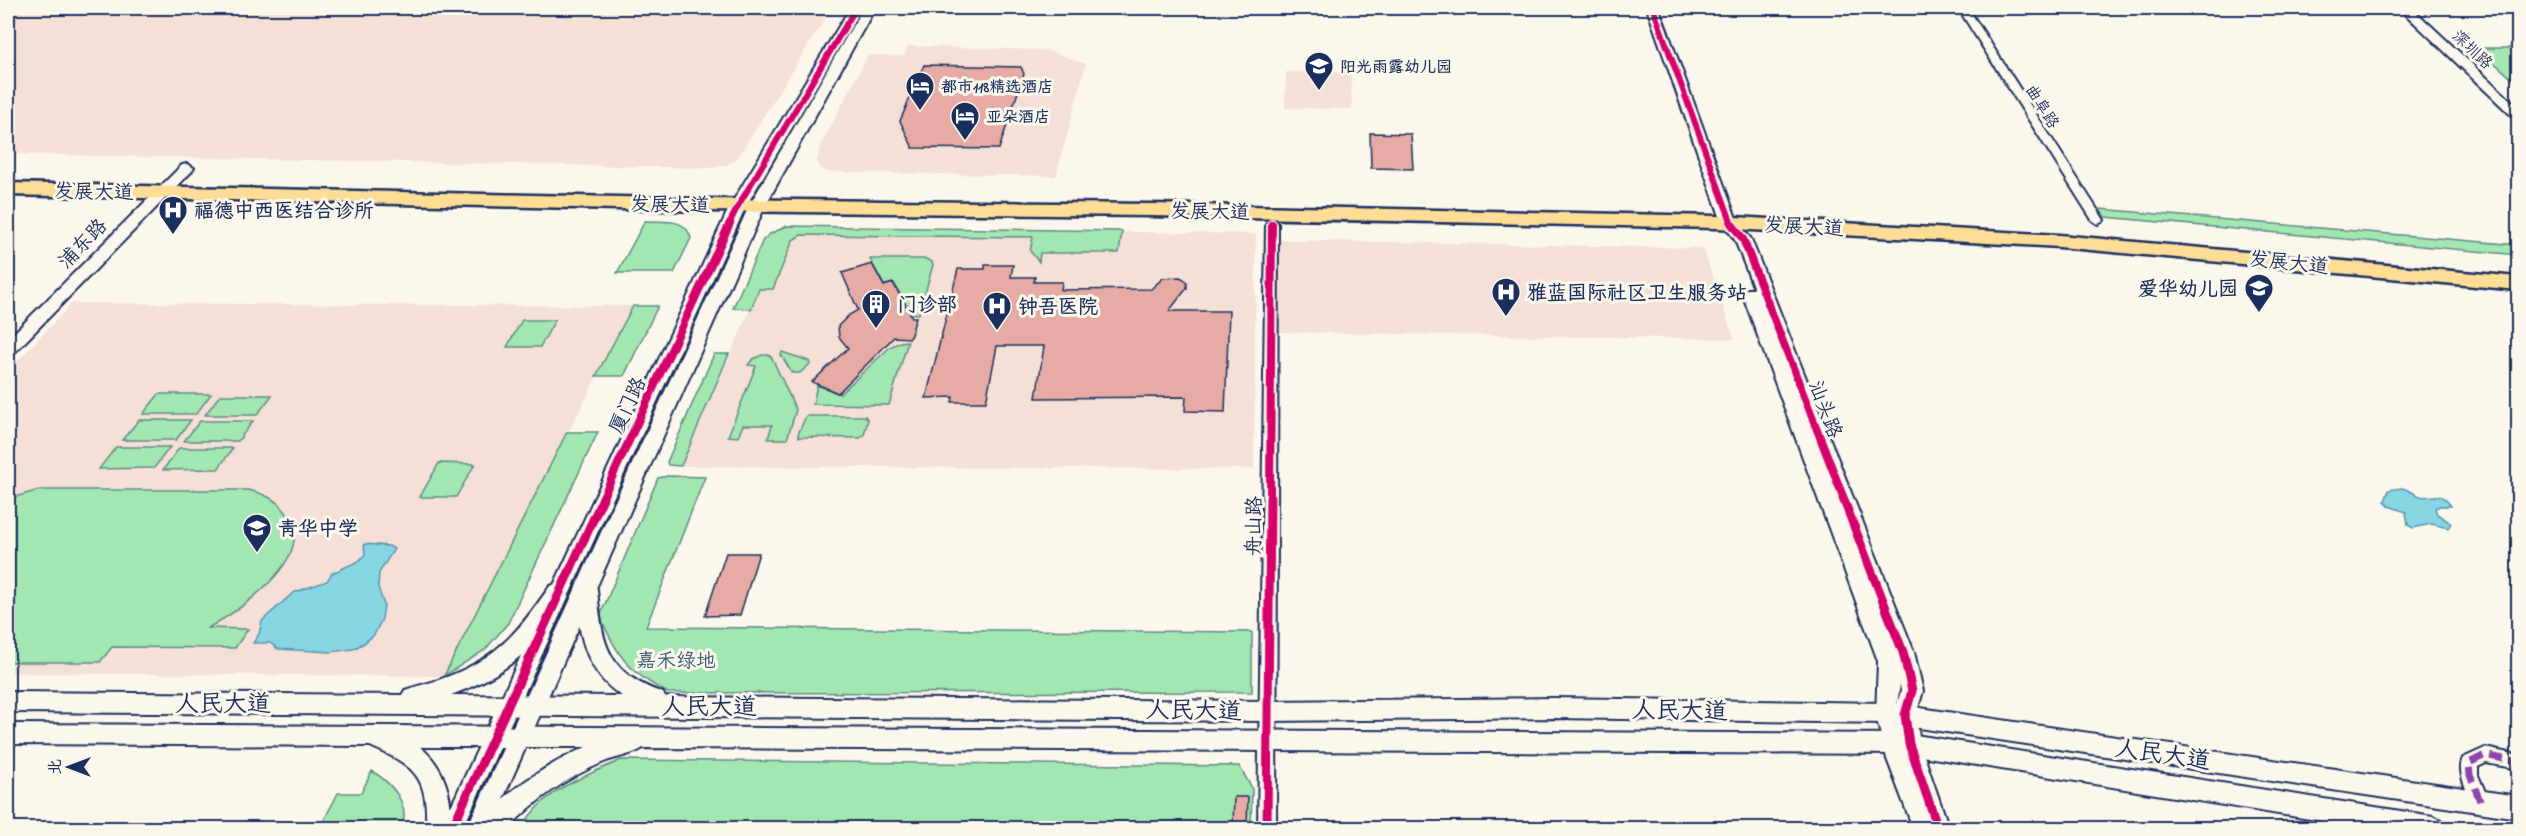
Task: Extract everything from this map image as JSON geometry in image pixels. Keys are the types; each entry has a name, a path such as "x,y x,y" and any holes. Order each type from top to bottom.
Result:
{"main road":[{"name":"发展大道","path":"8,177 1162,210 1722,216 2060,230 2518,271"},
{"name":"发展大道","path":"8,189 174,180"},
{"name":"发展大道","path":"1722,216 2059,241 2518,284"},
{"path":"586,589 588,623 594,646 606,670 635,695 675,706"},
{"path":"384,704 444,689 490,667 507,656 523,641 558,592"},
{"name":"人民大道","path":"8,702 1268,711 1554,708 1896,714 2518,807"},
{"name":"人民大道","path":"8,734 1901,744 2433,828"},
{"path":"368,735 410,752 424,767 435,786 438,828"},
{"path":"493,828 512,805 565,770 614,747 659,736"}],"street":[{"name":"厦门路","path":"452,828 558,592 751,199 856,8"},
{"name":"厦门路","path":"478,828 586,589 751,199 869,8"},
{"name":"汕头路","path":"1646,8 1722,216 1746,246 1903,652 1912,691 1896,714 1901,744 1924,828"},
{"name":"汕头路","path":"1653,8 1722,216"},
{"name":"曲阜路","path":"1963,8 2098,220"},
{"name":"深圳路","path":"2405,8 2518,114"},
{"name":"深圳路","path":"2415,8 2518,103"},
{"name":"浦东路","path":"8,349 174,180"},
{"name":"舟山路","path":"1267,828 1272,224"},
{"name":"汕头路","path":"1901,744 1938,828"},
{"path":"2480,801 2471,780 2469,763 2485,755 2518,762"}],"shaded area":[{"path":"8,8 832,8 736,160 726,165 710,168 8,154"},
{"path":"908,46 1046,50 1086,64 1056,176 828,172 820,168 817,161 820,147 868,55 904,56"},
{"name":"阳光雨露幼儿园","path":"1286,72 1351,73 1352,109 1285,108"},
{"name":"钟吾医院","path":"787,226 1256,234 1254,469 681,466"},
{"path":"1278,240 1703,248 1734,339 1278,332"},
{"name":"青华中学","path":"72,303 633,306 444,676 8,673 8,371"}],"green space":[{"path":"2478,48 2518,48 2518,84"},
{"path":"2100,209 2518,245 2518,255 2105,217"},
{"path":"645,221 673,222 688,231 691,238 674,273 617,273"},
{"path":"787,226 1122,231 1119,253 1040,253 1039,262 1030,251 1033,237 801,235 793,240 773,289 759,289 751,309 733,308 763,240"},
{"path":"870,259 926,259 932,262 919,314 908,313 909,310 894,283 884,285"},
{"path":"633,306 658,306 624,376 596,376"},
{"path":"522,320 555,320 540,347 507,347"},
{"path":"908,341 889,405 813,404 817,385 840,394 890,347"},
{"path":"782,352 809,361 810,364 800,373 792,373 781,355"},
{"path":"714,354 729,354 681,466 668,465 667,462"},
{"path":"769,355 772,358 796,410 787,439 768,439 772,425 743,425 738,437 728,436 756,366 748,365 753,359"},
{"path":"159,394 211,394 196,414 143,414"},
{"path":"220,395 272,395 257,415 205,415"},
{"path":"806,416 865,416 868,420 864,435 860,438 799,437 798,434"},
{"path":"139,420 191,420 176,440 122,440"},
{"path":"200,421 253,421 238,441 184,441"},
{"path":"567,432 598,432 508,623 485,650 444,676"},
{"path":"116,447 170,447 154,468 99,469"},
{"path":"179,448 233,448 218,469 163,470"},
{"path":"439,463 475,464 456,497 420,497"},
{"name":"嘉禾绿地","path":"667,476 705,477 646,627 1252,632 1252,692 668,693 643,678 626,662 612,642 600,616 658,478"},
{"path":"39,490 248,490 272,499 285,511 294,533 292,550 283,567 254,597 208,628 248,629 235,648 112,647 100,662 8,662 8,499"},
{"path":"621,760 1239,766 1252,788 1251,828 522,828 530,815 552,794"},
{"path":"372,771 387,782 398,795 404,811 402,828 320,828 338,793 361,793"}],"water":[{"path":"2401,488 2424,497 2443,497 2451,506 2435,508 2437,514 2451,523 2448,528 2431,524 2413,528 2408,525 2406,512 2389,506 2385,501 2389,490"},
{"path":"364,544 389,546 394,549 379,573 378,587 384,605 382,619 374,635 353,649 331,652 278,649 270,643 253,643 259,634 262,621 293,593 327,581 332,573 359,561 365,554"}],"building":[{"path":"924,65 1021,67 1024,74 999,149 913,148 900,121"},
{"path":"1370,133 1411,134 1413,169 1371,168"},
{"name":"门诊部","path":"872,264 884,286 893,283 912,317 916,317 910,338 894,337 838,393 812,382 848,348 839,337 838,326 858,310 842,273"},
{"path":"985,265 1013,265 1011,277 1035,277 1034,282 1062,282 1061,290 1151,289 1163,278 1180,277 1184,279 1187,288 1169,311 1229,311 1225,412 1185,411 1186,397 1036,398 1044,346 997,346 986,402 952,402 953,397 926,398 958,269 985,269"},
{"path":"726,553 759,553 740,615 705,616"},
{"path":"1234,797 1248,797 1247,825 1233,824"}],"marked path":[{"path":"2480,801 2470,775 2469,763 2485,755 2518,762"}],"cycle path":[{"path":"452,828 738,206 856,8"},
{"path":"1653,8 1730,222 1743,239 1903,652 1912,691 1905,715 1909,744 1938,828"},
{"path":"1267,828 1272,224"}],"place":[{"name":"阳光雨露幼儿园","path":"1319,92"},
{"name":"都市118精选酒店","path":"920,112"},
{"name":"亚朵酒店","path":"965,142"},
{"name":"福德中西医结合诊所","path":"173,236"},
{"name":"爱华幼儿园","path":"2259,314"},
{"name":"雅蓝国际社区卫生服务站","path":"1506,318"},
{"name":"门诊部","path":"876,330"},
{"name":"钟吾医院","path":"997,332"},
{"name":"青华中学","path":"257,554"}]}
